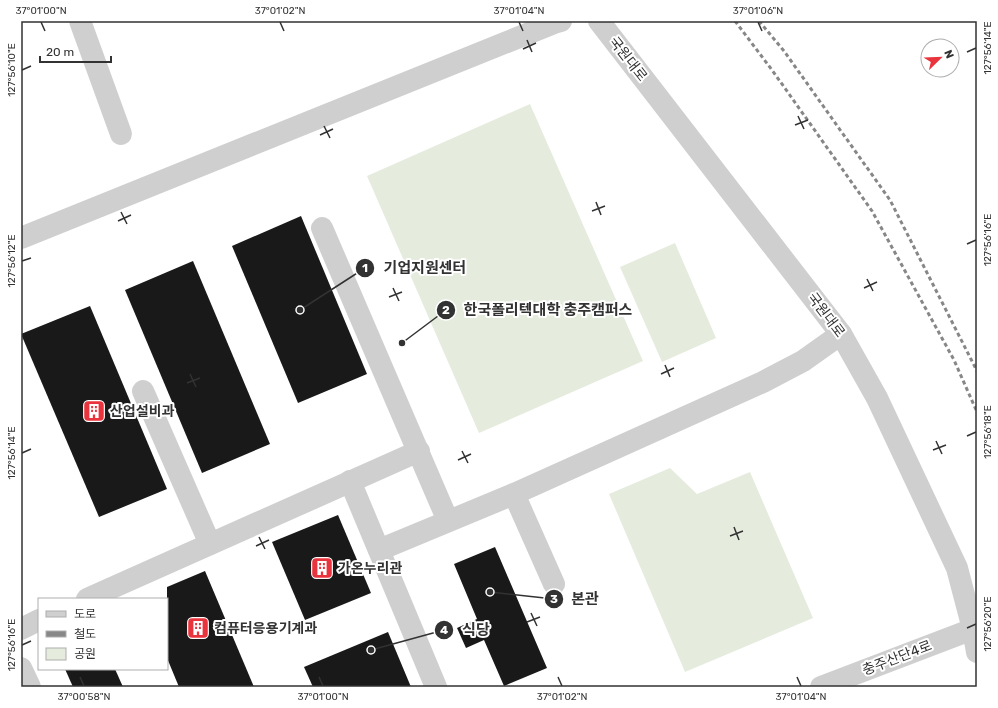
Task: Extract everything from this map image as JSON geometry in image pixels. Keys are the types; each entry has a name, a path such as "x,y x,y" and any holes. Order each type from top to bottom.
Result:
{"street":[{"path":"80,21 121,134"},
{"path":"21,238 561,21"},
{"name":"국원대로","path":"599,21 841,334 877,398 957,568 973,629 977,652"},
{"path":"322,228 448,521"},
{"path":"379,550 514,494 762,382 802,361 841,334"},
{"path":"143,391 210,544"},
{"path":"89,598 419,451"},
{"path":"350,481 436,687"},
{"path":"514,494 554,584"},
{"path":"21,628 38,620"},
{"name":"충주산단4로","path":"821,687 973,629"},
{"path":"21,668 30,687"}],"green space":[{"path":"530,104 643,361 479,433 367,176"},
{"path":"675,243 716,338 662,362 620,267"},
{"path":"670,468 697,494 750,472 813,618 685,672 609,494"}],"building":[{"path":"301,216 367,374 298,403 232,246"},
{"path":"193,261 270,444 202,473 125,290"},
{"name":"산업설비과","path":"90,306 167,489 99,517 21,334"},
{"name":"가온누리관","path":"338,515 371,593 305,620 272,542"},
{"path":"495,547 547,668 504,686 484,640 466,648 457,628 477,619 454,564"},
{"name":"컴퓨터응용기계과","path":"205,571 254,687 179,687 168,660 167,587"},
{"path":"388,632 411,687 313,687 304,667"},
{"path":"65,670 115,670 123,687 73,687"}],"railway":[{"path":"735,21 772,70 872,211 954,360 977,412"},
{"path":"759,21 784,51 890,200 977,371"}],"place":[{"name":"기업지원센터","path":"300,310"},
{"name":"한국폴리텍대학 충주캠퍼스","path":"402,343"},
{"name":"산업설비과","path":"94,411"},
{"name":"가온누리관","path":"322,568"},
{"name":"본관","path":"490,592"},
{"name":"컴퓨터응용기계과","path":"198,628"},
{"name":"식당","path":"371,650"}]}
